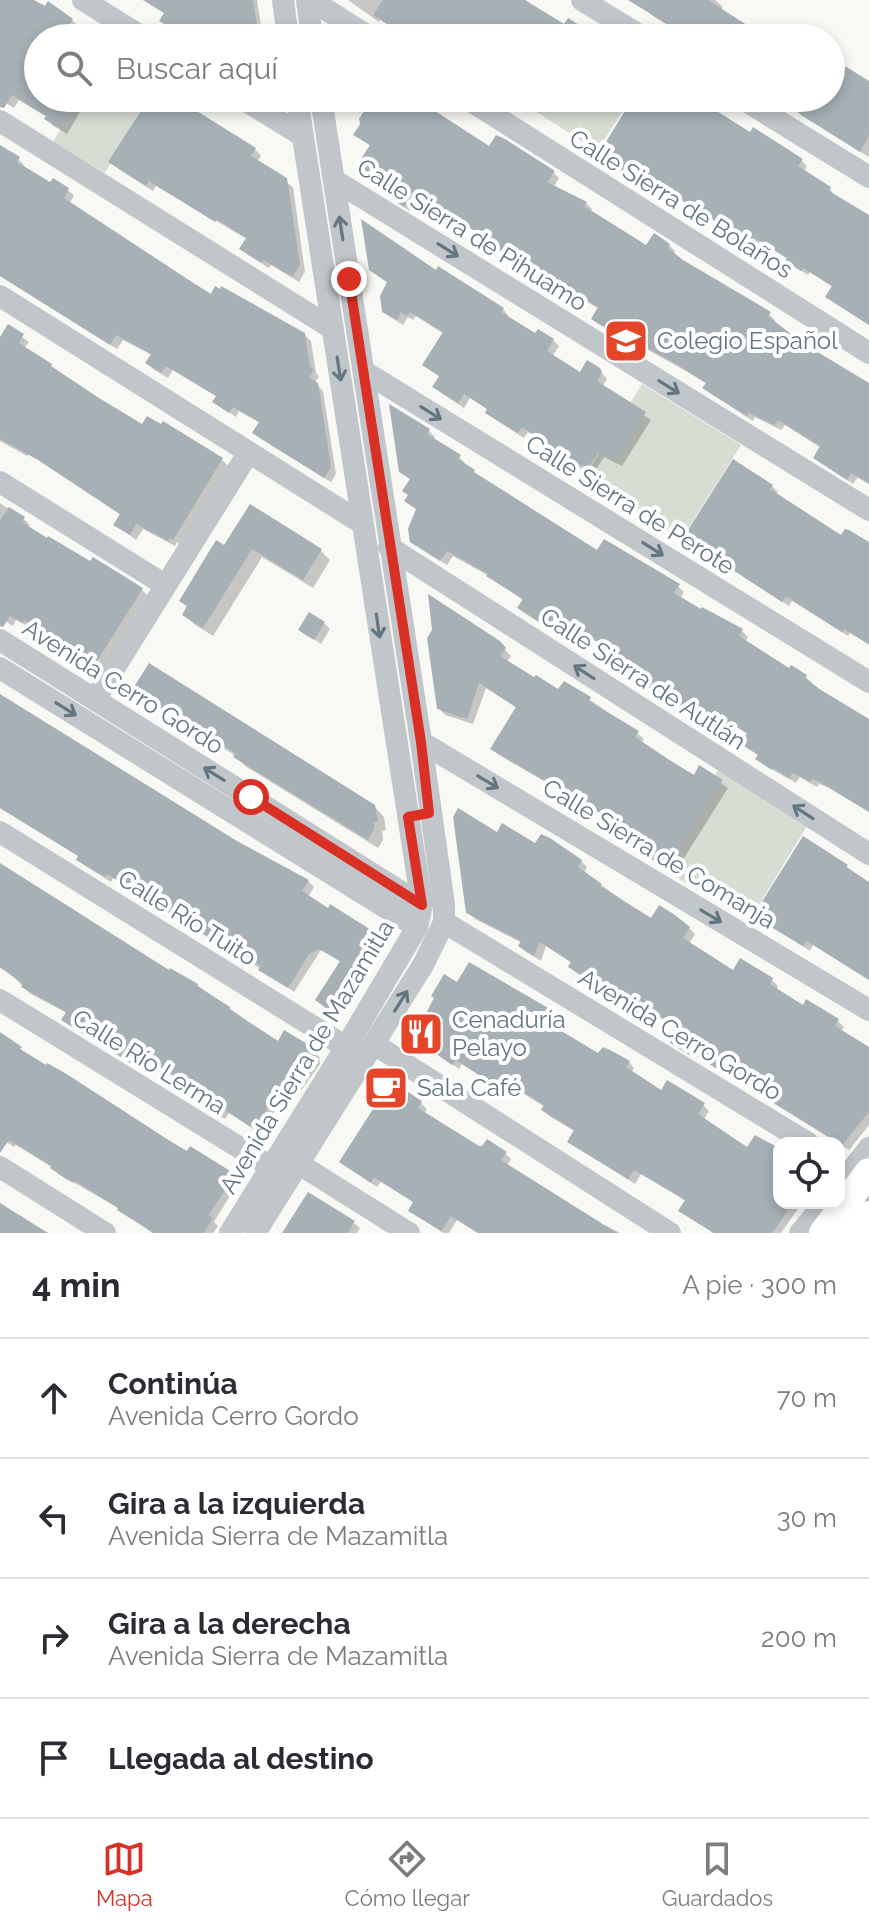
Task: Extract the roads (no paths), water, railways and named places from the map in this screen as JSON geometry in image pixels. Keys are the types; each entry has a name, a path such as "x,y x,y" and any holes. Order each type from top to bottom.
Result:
{"main road":[{"path":"823,1233 850,1172"},
{"path":"854,1233 869,1215"}],"street":[{"path":"83,0 122,24"},
{"path":"283,0 286,24"},
{"path":"309,0 311,24"},
{"path":"309,0 348,24"},
{"path":"582,0 621,24"},
{"path":"264,112 303,136"},
{"name":"Avenida Sierra de Mazamitla","path":"230,1233 271,1167 331,1091 374,1044 423,965 444,922 444,904 419,815 363,524 299,112"},
{"name":"Avenida Sierra de Mazamitla","path":"255,1233 299,1164 331,1091 346,1047 420,916 421,742 323,112"},
{"name":"Calle Sierra de Bolaños","path":"488,112 869,353"},
{"path":"764,112 869,177"},
{"path":"0,121 333,329"},
{"name":"Calle Sierra de Pihuamo","path":"334,180 869,510"},
{"path":"326,283 349,279"},
{"path":"0,296 363,524"},
{"name":"Calle Sierra de Perote","path":"365,372 869,682"},
{"path":"95,699 249,452"},
{"path":"0,482 165,585"},
{"name":"Calle Sierra de Autlán","path":"389,547 869,854"},
{"name":"Avenida Cerro Gordo","path":"0,640 95,699 245,807"},
{"name":"Avenida Cerro Gordo","path":"0,668 245,807 420,916"},
{"name":"Calle Sierra de Comanja","path":"421,742 869,1010"},
{"name":"Calle Río Tuito","path":"0,832 346,1047"},
{"name":"Avenida Cerro Gordo","path":"444,922 798,1137"},
{"name":"Calle Río Lerma","path":"0,1000 271,1167"},
{"path":"374,1044 670,1233"},
{"path":"850,1172 869,1148"},
{"path":"299,1164 409,1233"},
{"path":"0,1167 105,1233"},
{"path":"800,1233 820,1209"}],"place":[{"name":"Colegio Español","path":"626,341"},
{"name":"Cenaduría Pelayo","path":"421,1034"},
{"name":"Sala Café","path":"386,1088"}]}
